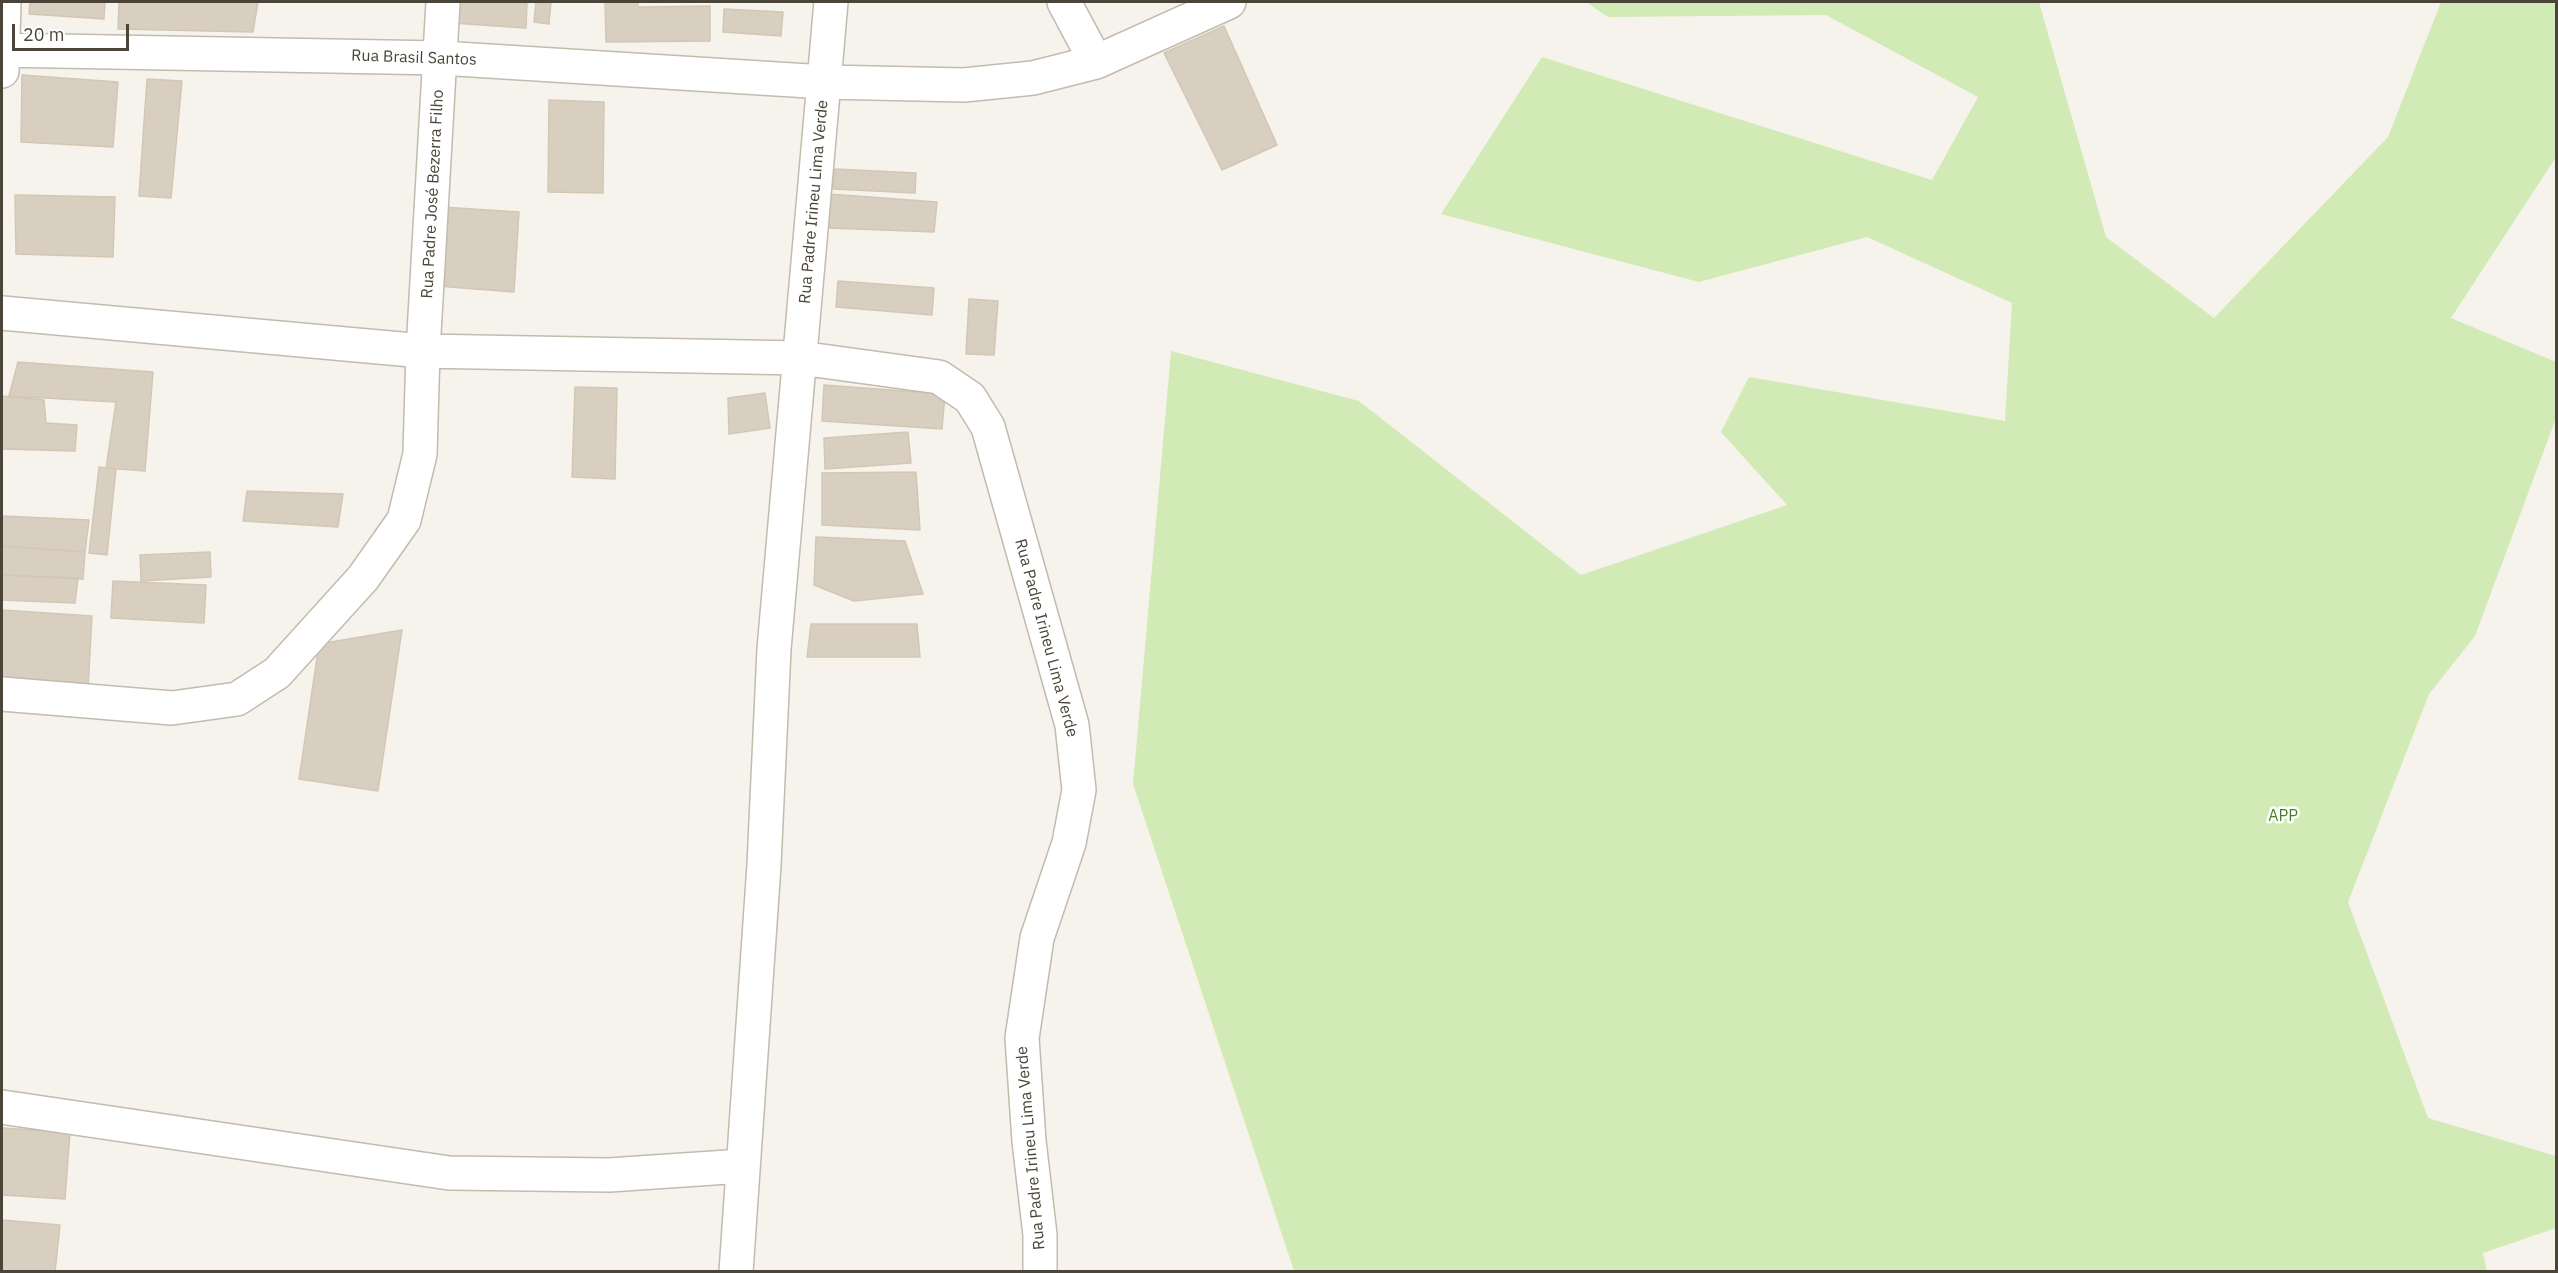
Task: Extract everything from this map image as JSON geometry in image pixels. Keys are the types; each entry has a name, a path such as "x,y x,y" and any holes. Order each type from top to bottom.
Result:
{"street":[{"path":"2,57 4,2"},
{"name":"Rua Padre José Bezerra Filho","path":"2,694 172,708 237,699 277,673 363,578 404,520 420,454 423,351 443,2"},
{"name":"Rua Padre Irineu Lima Verde","path":"736,1272 764,865 774,649 831,2"},
{"path":"1064,2 1096,62"},
{"name":"Rua Brasil Santos","path":"2,57 441,58 825,82 964,85 1033,78 1096,62 1229,2"},
{"path":"2,313 423,351 800,358"},
{"name":"Rua Padre Irineu Lima Verde","path":"800,358 939,378 970,398 988,427 1072,725 1079,790 1068,843 1037,938 1022,1038 1029,1141 1040,1235 1040,1272"},
{"path":"2,1107 449,1173 609,1175 743,1166"}],"green space":[{"name":"APP","path":"1586,2 2039,2 2106,237 2214,318 2388,137 2441,2 2556,2 2556,157 2451,318 2556,362 2556,418 2475,636 2429,694 2348,902 2428,1118 2556,1156 2556,1228 2483,1253 2487,1272 1294,1271 1133,784 1171,351 1359,401 1581,575 1787,505 1721,432 1749,377 2005,421 2012,303 1867,237 1699,282 1441,214 1542,57 1932,180 1978,97 1826,15 1608,17"}],"building":[{"path":"30,2 105,2 104,19 29,14"},
{"path":"119,2 258,2 253,32 118,29"},
{"path":"453,2 527,2 526,28 452,23"},
{"path":"536,2 551,2 549,24 534,22"},
{"path":"605,2 638,2 638,7 710,6 710,41 606,42"},
{"path":"724,9 783,12 781,36 723,32"},
{"path":"1224,26 1277,145 1222,170 1164,53"},
{"path":"22,75 118,82 113,147 21,142"},
{"path":"147,79 182,81 171,198 139,196"},
{"path":"549,100 604,102 603,193 548,192"},
{"path":"835,169 916,173 915,193 833,189"},
{"path":"829,194 937,202 934,232 829,228"},
{"path":"15,195 115,197 113,257 16,254"},
{"path":"442,207 519,212 514,292 437,286"},
{"path":"838,281 934,288 932,315 836,307"},
{"path":"969,299 998,301 994,355 966,354"},
{"path":"18,362 153,372 145,471 106,468 116,402 9,396"},
{"path":"824,385 945,394 942,429 822,421"},
{"path":"575,387 617,388 615,479 572,477"},
{"path":"765,393 770,428 729,434 728,398"},
{"path":"2,396 44,400 46,423 77,425 75,451 2,449"},
{"path":"908,432 911,463 825,469 824,438"},
{"path":"99,467 116,469 107,555 89,553"},
{"path":"916,472 920,530 822,525 822,473"},
{"path":"247,491 343,494 338,527 243,521"},
{"path":"2,516 89,520 85,552 2,546"},
{"path":"816,537 905,541 923,594 854,601 814,585"},
{"path":"2,546 85,552 83,579 2,575"},
{"path":"210,552 211,577 141,581 140,555"},
{"path":"2,575 78,578 75,603 2,600"},
{"path":"113,581 206,585 204,623 111,618"},
{"path":"2,610 92,616 88,689 2,683"},
{"path":"811,624 917,624 920,657 807,657"},
{"path":"402,630 378,791 299,779 319,644"},
{"path":"2,1128 70,1132 65,1199 2,1195"},
{"path":"2,1220 60,1225 55,1272 2,1272"}]}
